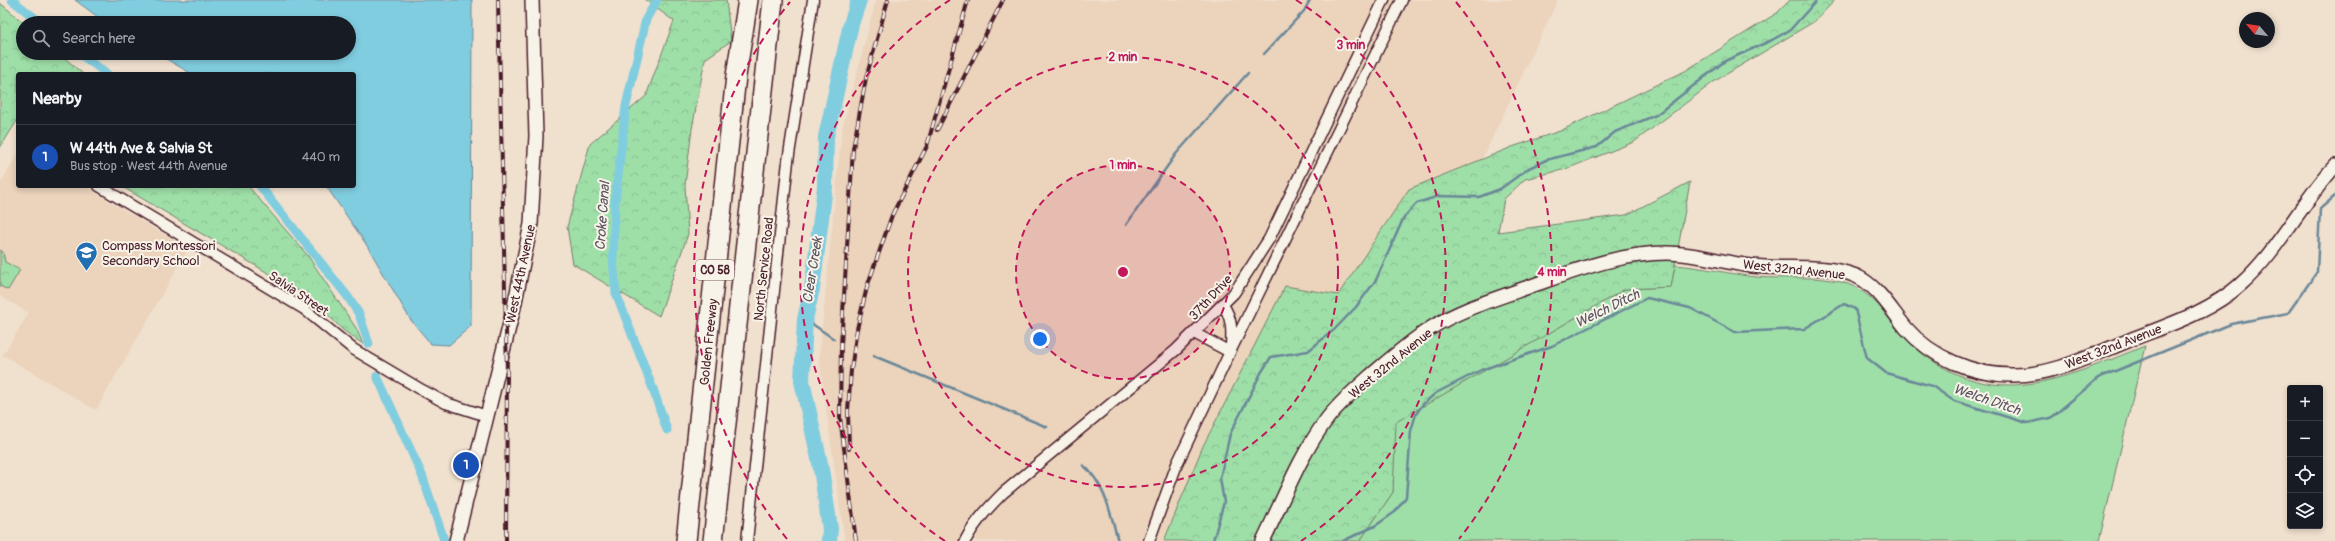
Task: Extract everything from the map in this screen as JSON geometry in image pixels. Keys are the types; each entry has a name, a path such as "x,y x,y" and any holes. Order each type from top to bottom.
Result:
{"highway":[{"name":"Golden Freeway","path":"686,541 735,84 748,0"},
{"name":"Golden Freeway","path":"713,541 773,0"}],"street":[{"name":"West 44th Avenue","path":"456,541 517,294 534,195 536,136 532,0"},
{"name":"North Service Road","path":"747,541 788,161 813,0"},
{"name":"37th Drive","path":"965,541 972,527 987,508 1194,333 1223,305 1245,277 1269,239 1384,0"},
{"path":"1149,541 1177,464 1402,0"},
{"name":"West 32nd Avenue","path":"1263,541 1314,439 1343,401 1374,373 1411,342 1451,317 1472,307 1586,267 1611,260 1648,254 1672,253 1756,267 1842,272 1858,277 1868,284 1916,338 1942,357 1990,373 2027,374 2048,371 2074,363 2191,316 2226,296 2260,265 2313,192 2335,166"},
{"name":"Salvia Street","path":"102,188 304,309 353,349 422,390 443,402 487,416"},
{"path":"1223,305 1228,314 1232,329 1230,352"},
{"path":"1194,333 1230,352"}],"shaded area":[{"path":"876,0 1558,0 1342,452 1303,541 845,541 819,358 842,129"},
{"name":"Compass Montessori Secondary School","path":"16,157 16,188 87,188 188,249 96,410 3,355 29,313 0,296 0,185"}],"green space":[{"path":"645,0 726,0 731,41 705,59 692,129 685,185 688,234 659,316 573,264 567,227 590,144 646,96 674,21"},
{"path":"1790,0 1835,0 1815,21 1715,81 1634,142 1566,169 1525,179 1504,199 1498,232 1626,215 1690,182 1671,287 1625,289 1396,422 1393,492 1360,541 1164,541 1203,446 1285,286 1338,295 1409,189 1512,147 1560,131 1685,71 1777,13"},
{"path":"0,3 16,16 16,60 67,60 81,72 16,72 16,122 0,148"},
{"path":"124,188 250,188 308,256 356,328 363,344 343,330 312,299"},
{"path":"0,250 3,252 5,262 20,270 8,290 0,286"},
{"path":"1675,265 1756,277 1819,278 1855,287 1871,298 1911,344 1941,366 1970,379 1998,385 2026,384 2055,379 2084,370 2145,346 2099,541 1360,541 1393,492 1395,422 1625,289 1671,287"}],"water":[{"path":"75,0 472,0 471,326 449,345 431,344 410,319 366,244 327,188 356,188 356,72 189,72 168,60 356,60 356,16 97,16"}],"waterway":[{"path":"12,0 32,16"},
{"name":"Croke Canal","path":"657,0 646,19 626,106 615,202 613,259 616,293 667,430"},
{"name":"Clear Creek","path":"829,541 830,529 821,468 802,381 805,319 812,289 825,187 826,137 851,24 859,0"},
{"path":"1264,54 1304,11 1310,0"},
{"path":"1213,541 1224,502 1220,478 1230,434 1261,373 1271,357 1308,351 1335,329 1356,307 1376,280 1404,217 1417,203 1439,196 1479,197 1500,189 1529,168 1546,160 1597,147 1615,132 1656,115 1725,61 1772,40 1790,30 1817,0"},
{"path":"88,60 104,72"},
{"path":"1126,225 1176,154 1248,73"},
{"path":"262,188 348,297 359,314 369,344"},
{"name":"Welch Ditch","path":"1343,541 1375,526 1395,512 1406,497 1411,431 1416,414 1423,404 1436,393 1481,370 1552,346 1647,298 1690,308 1735,332 1804,329 1844,304 1855,309 1867,358 1886,373 1932,386 1954,401 2027,423 2051,418 2098,378 2231,324 2288,313 2317,272 2320,209 2335,196"},
{"path":"805,319 834,339"},
{"path":"874,356 1047,427"},
{"path":"377,376 422,475 444,540"},
{"path":"1083,465 1091,472 1102,490 1110,510 1118,541"}],"railway":[{"path":"498,0 507,372 506,541"},
{"path":"856,541 840,417 841,345 853,149 866,78 888,0"},
{"path":"849,449 848,411 851,370 857,329 867,287 892,215 927,146 968,0"},
{"path":"937,130 1003,0"}],"place":[{"name":"Compass Montessori Secondary School","path":"87,272"},
{"name":"W 44th Ave & Salvia St","path":"466,465"}]}
